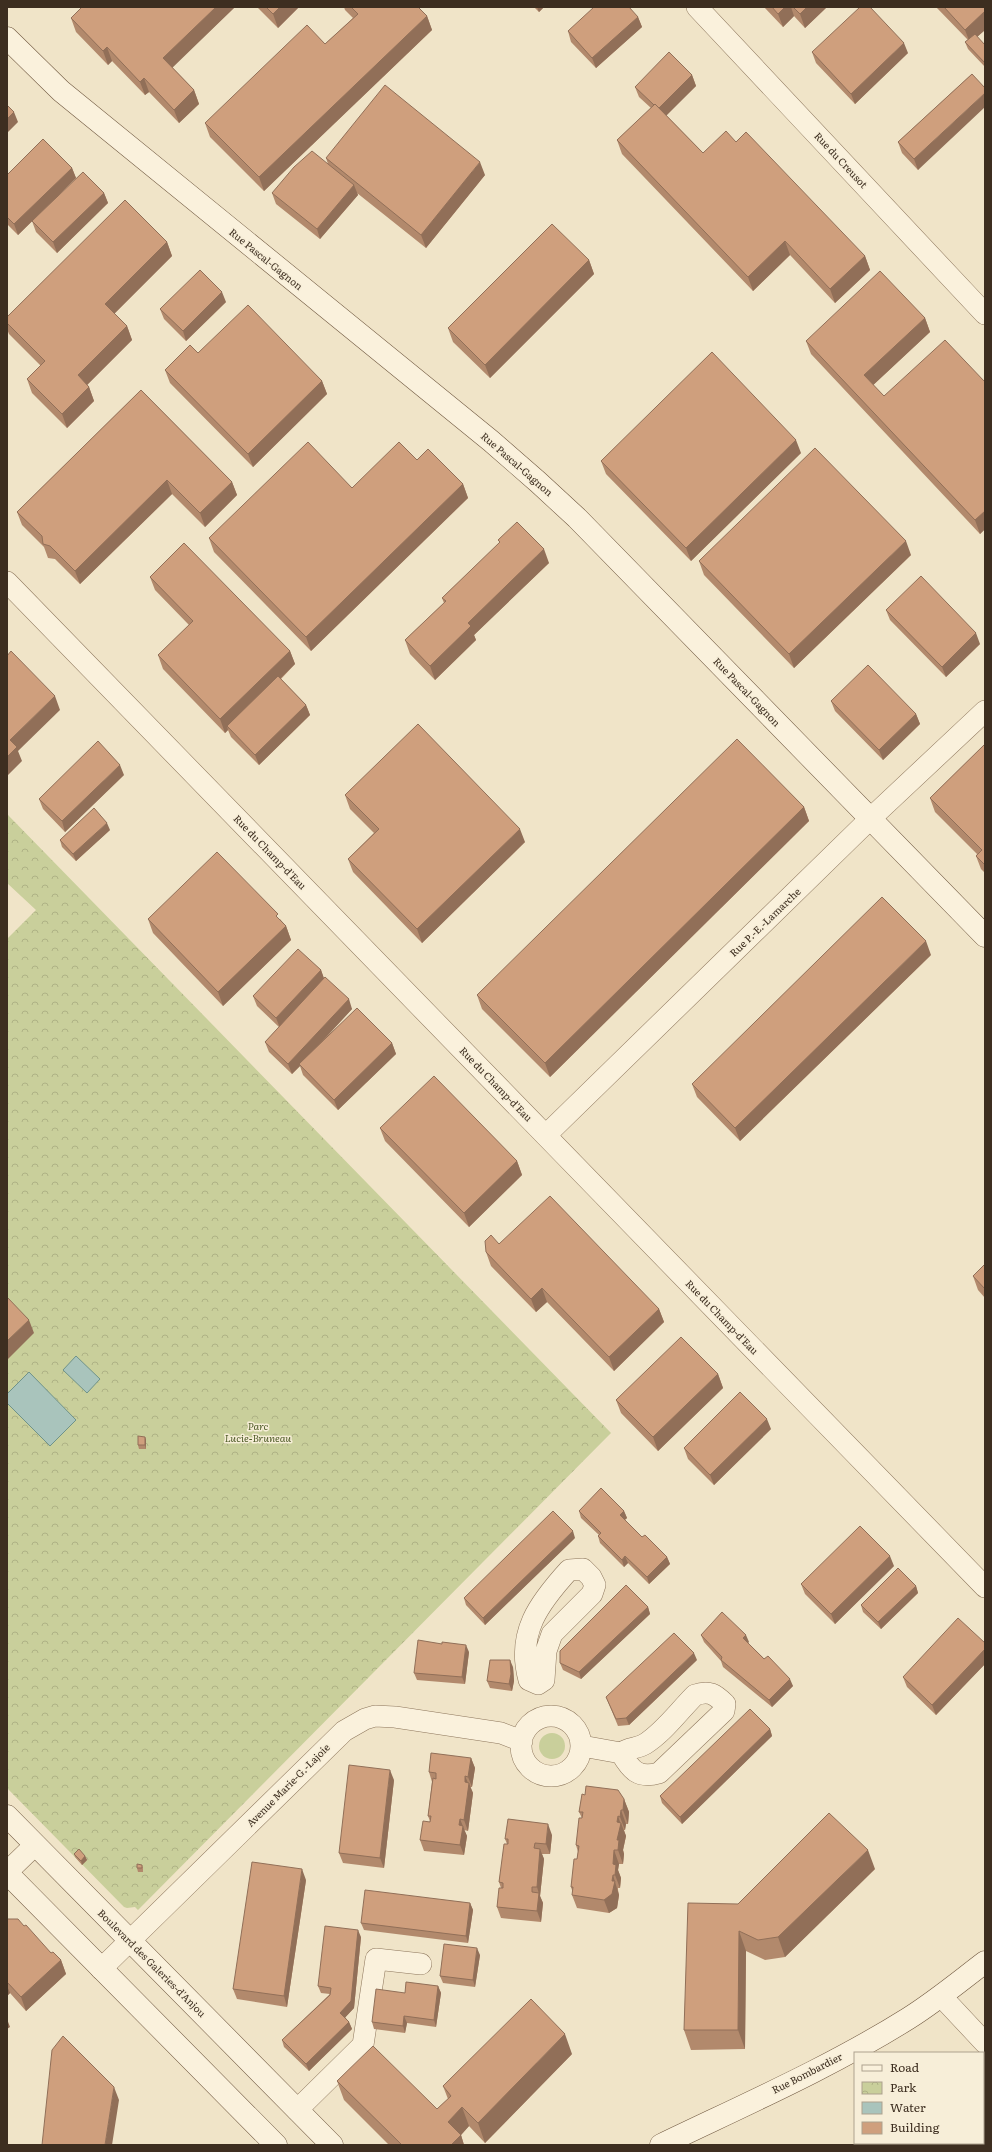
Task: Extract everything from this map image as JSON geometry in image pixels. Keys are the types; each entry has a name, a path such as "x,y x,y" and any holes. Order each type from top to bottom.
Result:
{"street":[{"name":"Rue du Creusot","path":"697,7 985,314"},
{"name":"Rue Pascal-Gagnon","path":"7,38 61,91 490,441 538,482 577,518 985,936"},
{"name":"Rue du Champ-d'Eau","path":"7,582 985,1587"},
{"name":"Rue P.-E.-Lamarche","path":"546,1135 871,818 985,711"},
{"path":"583,1569 591,1577 595,1586 592,1594 552,1634 546,1651 544,1680 538,1684 529,1680 526,1669 528,1631 533,1618 545,1596 569,1570 583,1569"},
{"path":"538,1684 546,1717"},
{"path":"582,1746 621,1753 628,1748 643,1745 652,1739 695,1695 704,1692 714,1694 725,1704 724,1711 659,1773 648,1776 637,1773 627,1763 621,1753"},
{"name":"Avenue Marie-G.-Lajoie","path":"101,1969 344,1731 355,1723 375,1716 395,1716 501,1732 522,1741"},
{"path":"554,1716 571,1723 580,1738 582,1746 580,1756 568,1771 549,1776 539,1774 527,1763 522,1751 522,1741 527,1728 539,1719 546,1717 554,1716"},
{"name":"Boulevard des Galeries-d'Anjou","path":"7,1816 332,2145"},
{"path":"35,1845 7,1873 276,2145"},
{"path":"298,2110 363,2045 376,1959 421,1964"},
{"name":"Rue Bombardier","path":"661,2145 820,2067 909,2018 942,1996 985,1962"},
{"path":"942,1996 985,2043"}],"green space":[{"name":"Parc Lucie-Bruneau","path":"7,814 611,1433 138,1910 135,1907 124,1907 7,1788 7,939 36,910 7,883"},
{"path":"552,1733 561,1737 565,1746 561,1755 552,1759 543,1755 539,1746 543,1737"}],"water":[{"path":"76,1356 100,1379 87,1393 63,1370"},
{"path":"29,1372 76,1420 50,1446 7,1403 7,1394"}],"building":[{"path":"82,7 216,7 163,58 194,90 174,110 144,78 140,82 107,47 103,51 71,18"},
{"path":"266,7 280,7 273,14"},
{"path":"351,7 418,7 427,16 259,177 205,123 307,25 325,44 358,14"},
{"path":"594,7 629,7 638,17 592,58 568,31"},
{"path":"772,7 785,7 778,14"},
{"path":"793,7 807,7 800,14"},
{"path":"860,7 870,7 904,43 851,94 812,52"},
{"path":"944,7 985,7 985,11 965,30"},
{"path":"975,34 985,45 985,63 965,42"},
{"path":"669,52 692,75 659,108 635,87"},
{"path":"972,74 985,88 985,93 914,159 898,142"},
{"path":"385,85 480,162 421,235 326,158"},
{"path":"655,104 703,153 726,131 736,142 746,132 865,256 830,289 785,241 748,277 617,140"},
{"path":"7,105 14,112 7,119"},
{"path":"43,139 72,168 14,224 7,217 7,175"},
{"path":"312,151 354,185 317,229 272,193 294,167"},
{"path":"83,172 104,193 53,242 32,221"},
{"path":"125,200 167,242 105,304 127,326 78,375 89,387 62,414 27,379 45,361 7,323 7,317"},
{"path":"552,224 589,260 485,365 448,328"},
{"path":"200,270 222,292 183,331 160,309"},
{"path":"880,271 925,318 864,375 884,396 945,340 985,382 985,511 975,520 806,341"},
{"path":"248,305 322,381 248,454 165,370 190,345 198,353"},
{"path":"712,352 796,440 686,548 601,461"},
{"path":"141,390 232,482 200,513 167,480 75,571 50,546 43,544 42,536 17,512"},
{"path":"308,442 352,488 399,442 417,460 428,449 463,484 306,637 209,538"},
{"path":"815,448 906,541 789,654 699,561"},
{"path":"517,522 544,549 468,623 471,626 430,666 405,640 446,601 442,598 500,542 498,540"},
{"path":"184,543 290,651 220,719 158,655 193,621 150,577"},
{"path":"921,576 976,633 942,667 886,610"},
{"path":"11,651 55,696 10,740 17,747 7,757 7,656"},
{"path":"868,665 916,714 879,750 831,701"},
{"path":"278,676 306,705 255,755 227,726"},
{"path":"418,724 520,829 417,929 348,859 379,829 345,795"},
{"path":"737,739 804,807 545,1063 477,995"},
{"path":"98,741 120,765 62,821 39,799"},
{"path":"985,744 985,865 976,856 982,850 930,798"},
{"path":"94,808 107,823 73,854 60,840"},
{"path":"217,852 278,914 276,916 286,926 218,992 148,919"},
{"path":"882,897 926,941 735,1128 692,1084"},
{"path":"298,949 321,970 276,1018 253,996"},
{"path":"325,977 349,999 288,1064 265,1042"},
{"path":"357,1008 392,1043 334,1100 299,1064"},
{"path":"434,1076 517,1161 464,1213 380,1128"},
{"path":"550,1196 659,1309 609,1357 542,1288 531,1299 486,1252 485,1241 491,1235 499,1244"},
{"path":"985,1264 985,1289 973,1276"},
{"path":"7,1297 29,1320 7,1341"},
{"path":"681,1337 718,1374 653,1437 616,1400"},
{"path":"740,1392 767,1419 710,1475 684,1448"},
{"path":"138,1436 145,1437 145,1445 138,1445"},
{"path":"601,1488 624,1511 620,1515 642,1537 645,1535 667,1557 647,1577 625,1556 622,1560 598,1536 601,1533 579,1511"},
{"path":"553,1511 573,1531 483,1618 464,1598"},
{"path":"860,1526 890,1556 831,1614 801,1584"},
{"path":"898,1568 916,1586 878,1622 861,1605"},
{"path":"626,1585 648,1607 579,1672 560,1663 560,1651"},
{"path":"722,1612 746,1635 743,1638 764,1659 768,1656 790,1679 769,1700 721,1660 722,1657 701,1635"},
{"path":"958,1618 985,1643 985,1649 932,1705 903,1677"},
{"path":"674,1633 694,1653 626,1718 616,1719 606,1697"},
{"path":"418,1640 442,1644 442,1642 466,1645 462,1677 414,1673"},
{"path":"490,1660 510,1660 511,1674 509,1684 487,1681"},
{"path":"750,1709 770,1729 680,1817 660,1796"},
{"path":"431,1753 471,1758 468,1777 465,1776 465,1782 469,1783 464,1820 460,1819 459,1825 463,1826 460,1845 420,1840 423,1821 430,1822 431,1816 428,1816 433,1778 436,1779 436,1773 429,1772"},
{"path":"349,1765 390,1770 380,1858 339,1853"},
{"path":"586,1786 618,1790 624,1799 623,1810 621,1810 620,1817 618,1816 617,1822 621,1823 617,1840 619,1840 618,1850 614,1850 613,1864 616,1865 615,1875 613,1875 612,1881 615,1881 612,1894 604,1900 572,1895 573,1887 571,1887 574,1859 577,1859 579,1846 576,1845 579,1818 582,1818 583,1812 579,1812 582,1794 585,1795"},
{"path":"829,1813 868,1850 778,1937 758,1940 739,1931 738,2030 684,2030 688,1903 738,1904"},
{"path":"508,1819 548,1824 546,1844 535,1843 534,1848 540,1849 537,1887 532,1887 532,1892 539,1893 537,1911 497,1907 499,1888 503,1888 503,1883 499,1882 504,1844 508,1844 508,1839 505,1839"},
{"path":"79,1849 85,1856 81,1861 74,1854"},
{"path":"252,1862 302,1869 284,1996 233,1989"},
{"path":"137,1864 142,1865 142,1868 137,1868"},
{"path":"365,1890 470,1903 466,1936 361,1923"},
{"path":"7,1919 18,1919 24,1926 26,1925 51,1953 53,1952 61,1960 21,1997 7,1982"},
{"path":"325,1926 358,1930 351,2001 340,2013 349,2022 306,2064 282,2040 330,1995 331,1988 318,1986"},
{"path":"444,1944 477,1948 473,1980 440,1976"},
{"path":"406,1982 438,1986 434,2020 404,2016 403,2026 372,2022 376,1989 405,1993"},
{"path":"531,1999 565,2034 478,2123 462,2107 448,2122 461,2135 451,2145 402,2145 337,2081 373,2046 437,2109 451,2096 443,2086"},
{"path":"63,2036 114,2087 105,2145 42,2145 52,2050"},
{"path":"900,2144 954,2144 953,2145"}]}
